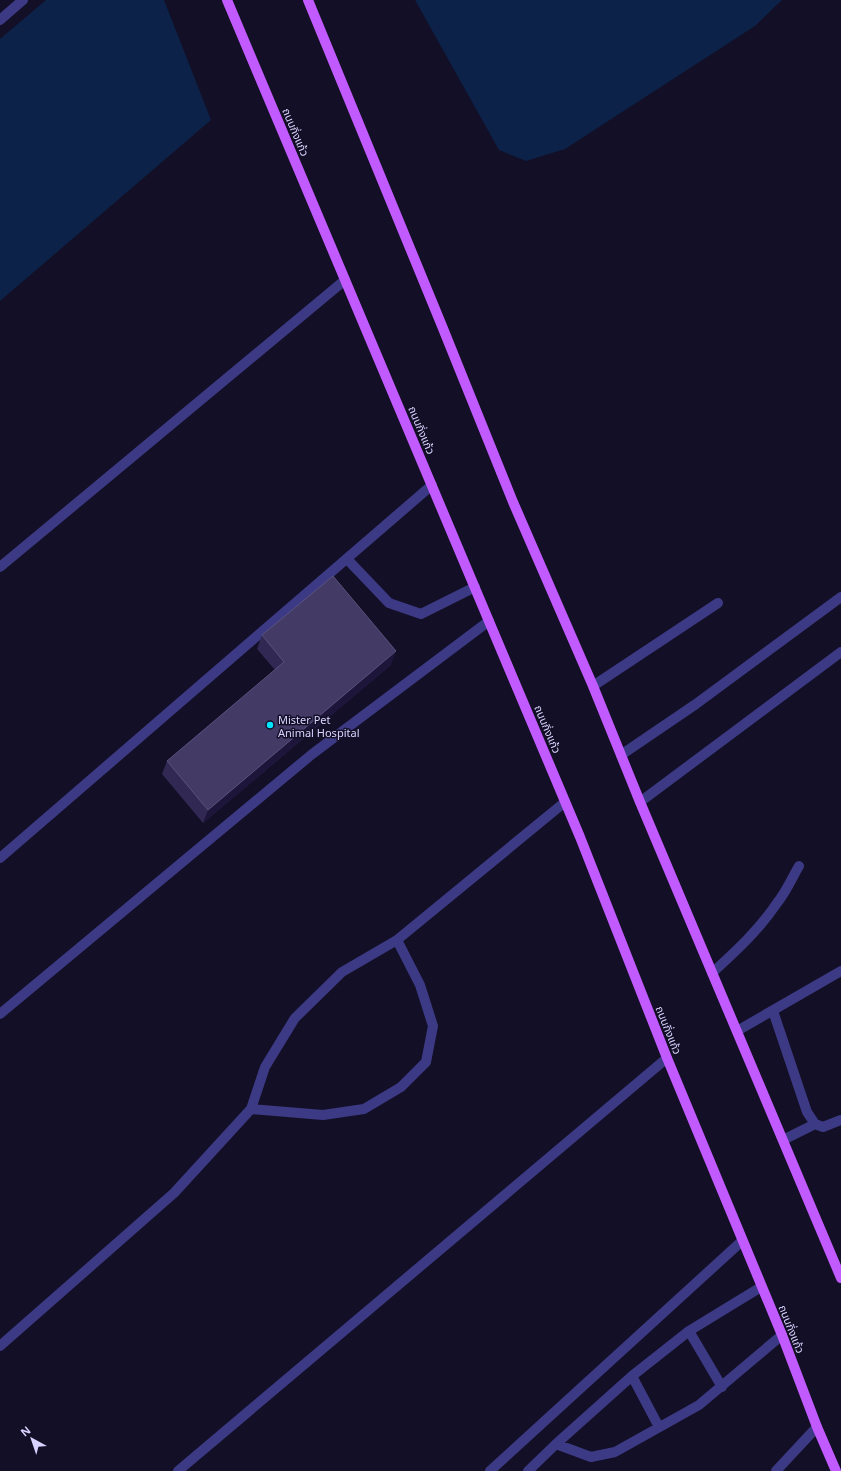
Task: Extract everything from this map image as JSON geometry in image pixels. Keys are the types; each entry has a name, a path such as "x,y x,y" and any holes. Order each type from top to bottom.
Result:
{"main road":[{"name":"ถนนกิ่งแก้ว","path":"227,0 565,802 667,1058 782,1335 817,1427 836,1471"},
{"path":"308,0 513,502 593,686 640,802 841,1278"}],"street":[{"path":"0,20 23,0"},
{"path":"0,568 345,280"},
{"path":"0,858 432,485"},
{"path":"347,559 389,603 421,614 475,587"},
{"path":"621,755 696,704 841,598"},
{"path":"593,686 718,603"},
{"path":"0,1014 311,755 489,621"},
{"path":"640,802 841,652"},
{"path":"0,1346 174,1193 251,1109 265,1067 295,1018 342,972 397,940 565,802"},
{"path":"712,973 741,947 761,925 778,902 799,866"},
{"path":"251,1109 323,1115 364,1109 401,1087 426,1062 433,1026 420,985 397,940"},
{"path":"737,1031 841,971"},
{"path":"772,1011 807,1112 815,1124 824,1127 841,1120"},
{"path":"178,1471 667,1058"},
{"path":"782,1140 815,1124"},
{"path":"490,1471 742,1240"},
{"path":"528,1471 632,1376 689,1331 761,1287"},
{"path":"689,1331 722,1387"},
{"path":"556,1444 591,1457 615,1452 699,1405 782,1335"},
{"path":"632,1376 659,1427"},
{"path":"776,1471 817,1427"}],"water":[{"path":"46,0 164,0 211,120 0,301 0,39"},
{"path":"415,0 782,0 755,26 565,149 526,161 499,150"}],"building":[{"name":"Mister Pet Animal Hospital","path":"333,576 396,651 208,810 167,761 284,662 262,635"}],"place":[{"name":"Mister Pet Animal Hospital","path":"270,725"}]}
